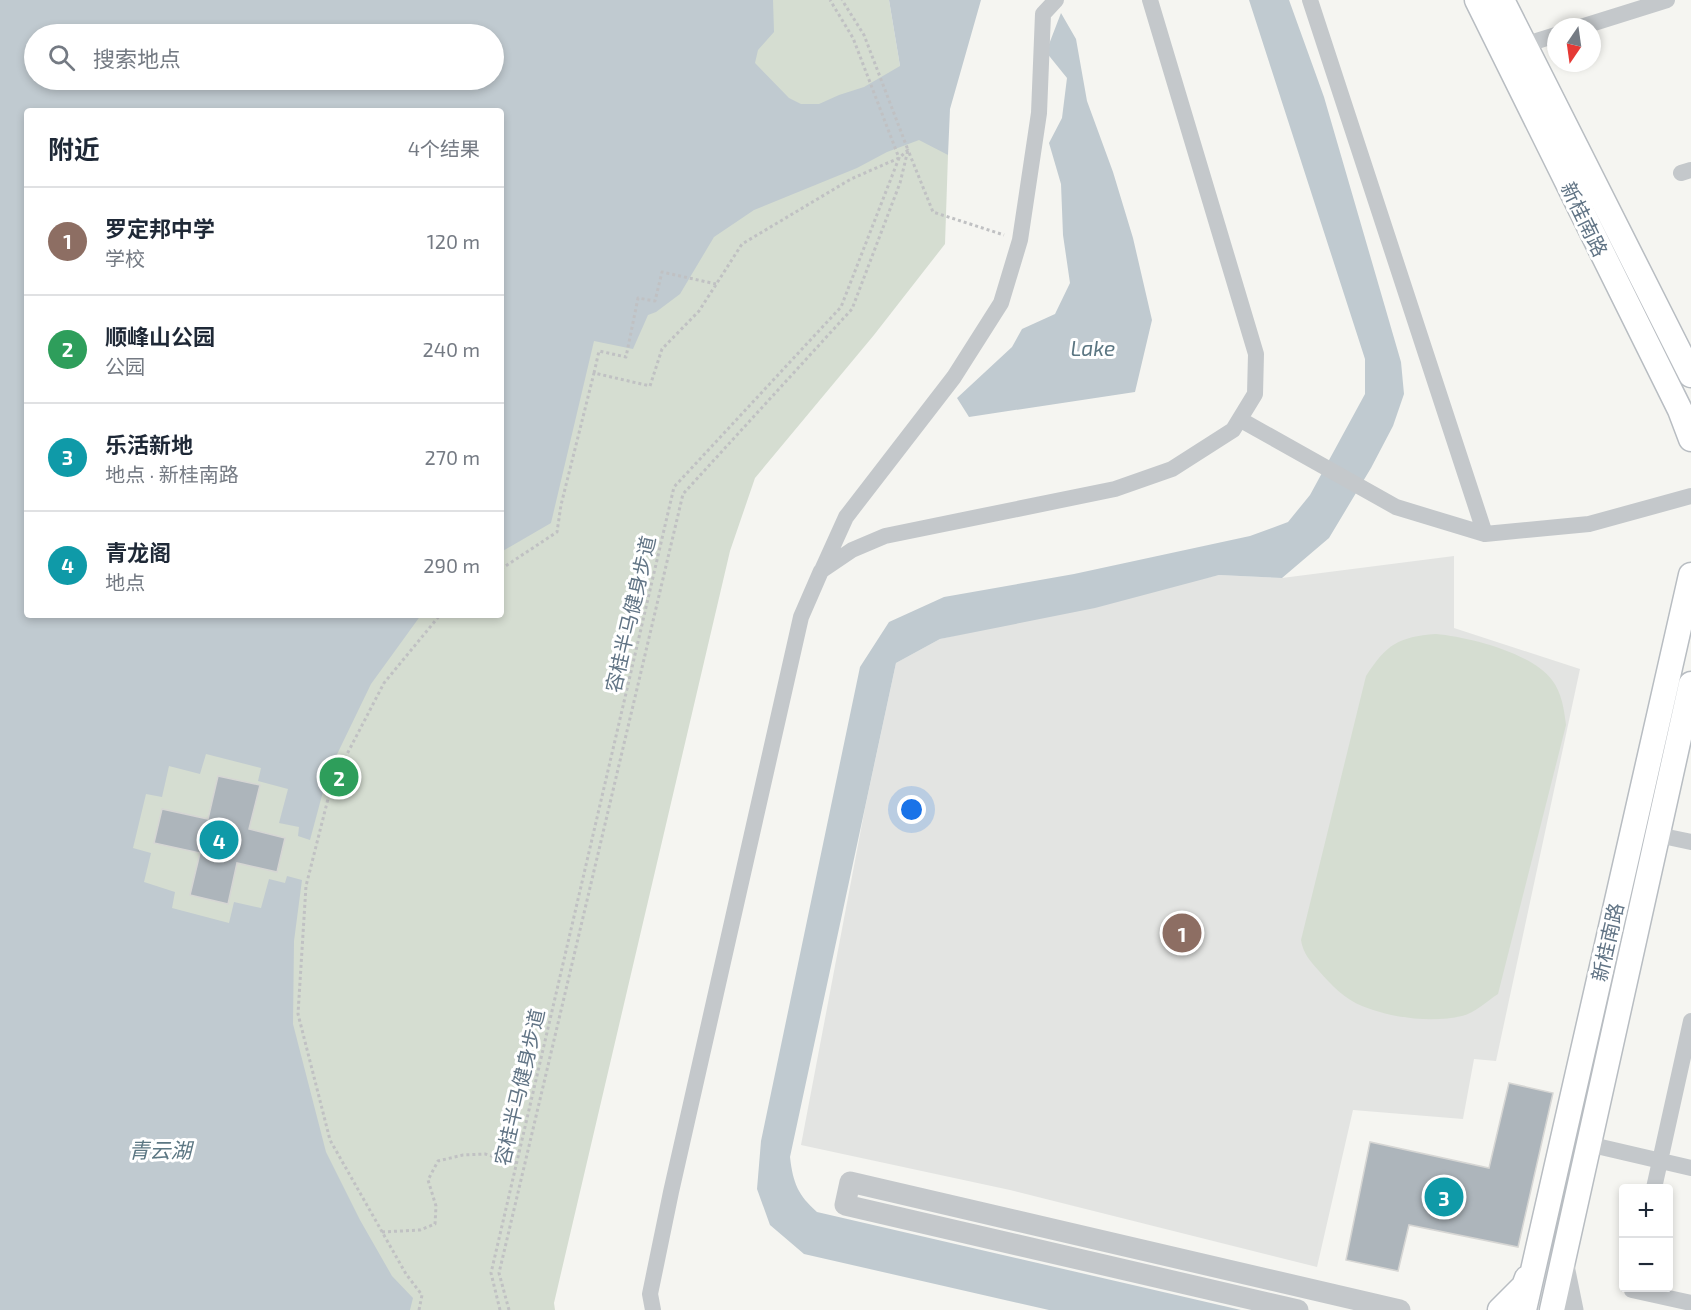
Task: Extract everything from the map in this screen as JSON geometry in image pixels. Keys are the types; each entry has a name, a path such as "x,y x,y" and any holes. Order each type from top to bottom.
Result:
{"main road":[{"name":"新桂南路","path":"1477,0 1674,399 1691,439"},
{"name":"新桂南路","path":"1502,0 1691,375"},
{"name":"新桂南路","path":"1524,1310 1691,575"},
{"name":"新桂南路","path":"1552,1310 1691,684"},
{"path":"1500,1310 1524,1286 1537,1251"}],"street":[{"path":"653,1310 650,1294 668,1203 801,617 846,517 954,377 1001,303 1020,240 1039,113 1043,14 1056,0"},
{"path":"821,571 852,550 885,536 1115,489 1172,469 1233,430 1255,394 1257,354 1150,0"},
{"path":"1310,0 1485,534"},
{"path":"1601,21 1667,0"},
{"path":"1524,45 1547,38"},
{"path":"1240,420 1396,507 1485,534 1589,524 1691,496"},
{"path":"1658,835 1691,842"},
{"path":"1655,1184 1685,1075 1691,1021"},
{"path":"1588,1144 1691,1168"},
{"path":"1298,1310 845,1205 850,1182 1400,1310"},
{"path":"1563,1261 1573,1310"},
{"path":"1641,1292 1691,1303"}],"path":[{"path":"830,0 853,38 899,158"},
{"path":"842,0 864,35 933,212 1020,240"},
{"path":"594,373 650,386 662,349 699,311 742,244 851,179 899,158 908,150"},
{"path":"509,1310 499,1273 683,494 852,309 900,183 908,150"},
{"name":"容桂半马健身步道","path":"500,1310 491,1273 675,487 841,307 899,158"},
{"path":"504,566 557,532 599,351 626,357 638,298 655,302 662,272 716,284"},
{"path":"419,1310 422,1295 406,1274 330,1140 297,1014 306,886 332,783 384,683 438,618"},
{"path":"382,1232 420,1230 435,1224 436,1206 428,1180 438,1161 463,1155 485,1154 516,1163"}],"shaded area":[{"path":"0,0 889,0 900,66 948,155 945,244 874,335 755,478 730,551 554,1303 555,1310 0,1310"},
{"path":"1454,556 1454,628 1580,669 1496,1061 1474,1059 1463,1119 1353,1110 1317,1267 1010,1190 801,1145 865,808 896,663 940,639 1219,575 1282,578"},
{"path":"1436,634 1499,648 1543,670 1558,690 1566,725 1498,994 1476,1010 1462,1016 1425,1019 1386,1014 1350,1000 1333,986 1313,964 1305,953 1301,940 1366,676 1380,656 1395,644 1412,637"}],"water":[{"name":"青云湖","path":"0,0 773,0 774,32 758,50 755,63 789,98 801,104 819,104 864,87 900,66 889,0 981,0 950,109 948,155 919,140 754,210 714,237 680,294 656,312 648,315 633,349 594,341 551,523 504,550 504,108 24,108 24,618 419,618 371,684 328,773 310,840 298,836 299,827 279,823 288,789 258,781 261,768 206,754 200,774 169,766 162,797 146,794 133,848 151,853 144,882 175,892 172,908 229,923 234,902 261,908 269,879 285,883 287,876 302,880 294,941 293,1024 326,1152 360,1220 392,1276 413,1298 410,1310 0,1310"},
{"path":"1249,0 1289,0 1324,97 1401,362 1404,394 1393,426 1329,538 1282,578 1219,575 1095,608 940,639 896,663 790,1157 798,1188 805,1200 817,1212 1241,1310 1049,1310 804,1254 770,1225 757,1189 761,1141 860,667 889,622 944,597 1074,574 1250,536 1288,522 1310,495 1365,394 1365,359"},
{"name":"Lake","path":"1061,13 1076,39 1087,101 1113,172 1133,238 1152,320 1135,392 969,417 957,398 1012,347 1022,329 1055,314 1070,283 1063,235 1061,184 1049,143 1062,118 1067,78 1046,52"}],"building":[{"path":"218,776 260,785 249,829 285,838 277,872 237,863 228,904 190,895 200,853 154,843 162,809 208,819"},
{"path":"1509,1083 1553,1093 1518,1247 1409,1225 1398,1271 1346,1260 1370,1142 1489,1168"}],"place":[{"name":"顺峰山公园","path":"339,777"},
{"name":"青龙阁","path":"219,840"},
{"name":"罗定邦中学","path":"1182,933"},
{"name":"乐活新地","path":"1444,1197"}]}
